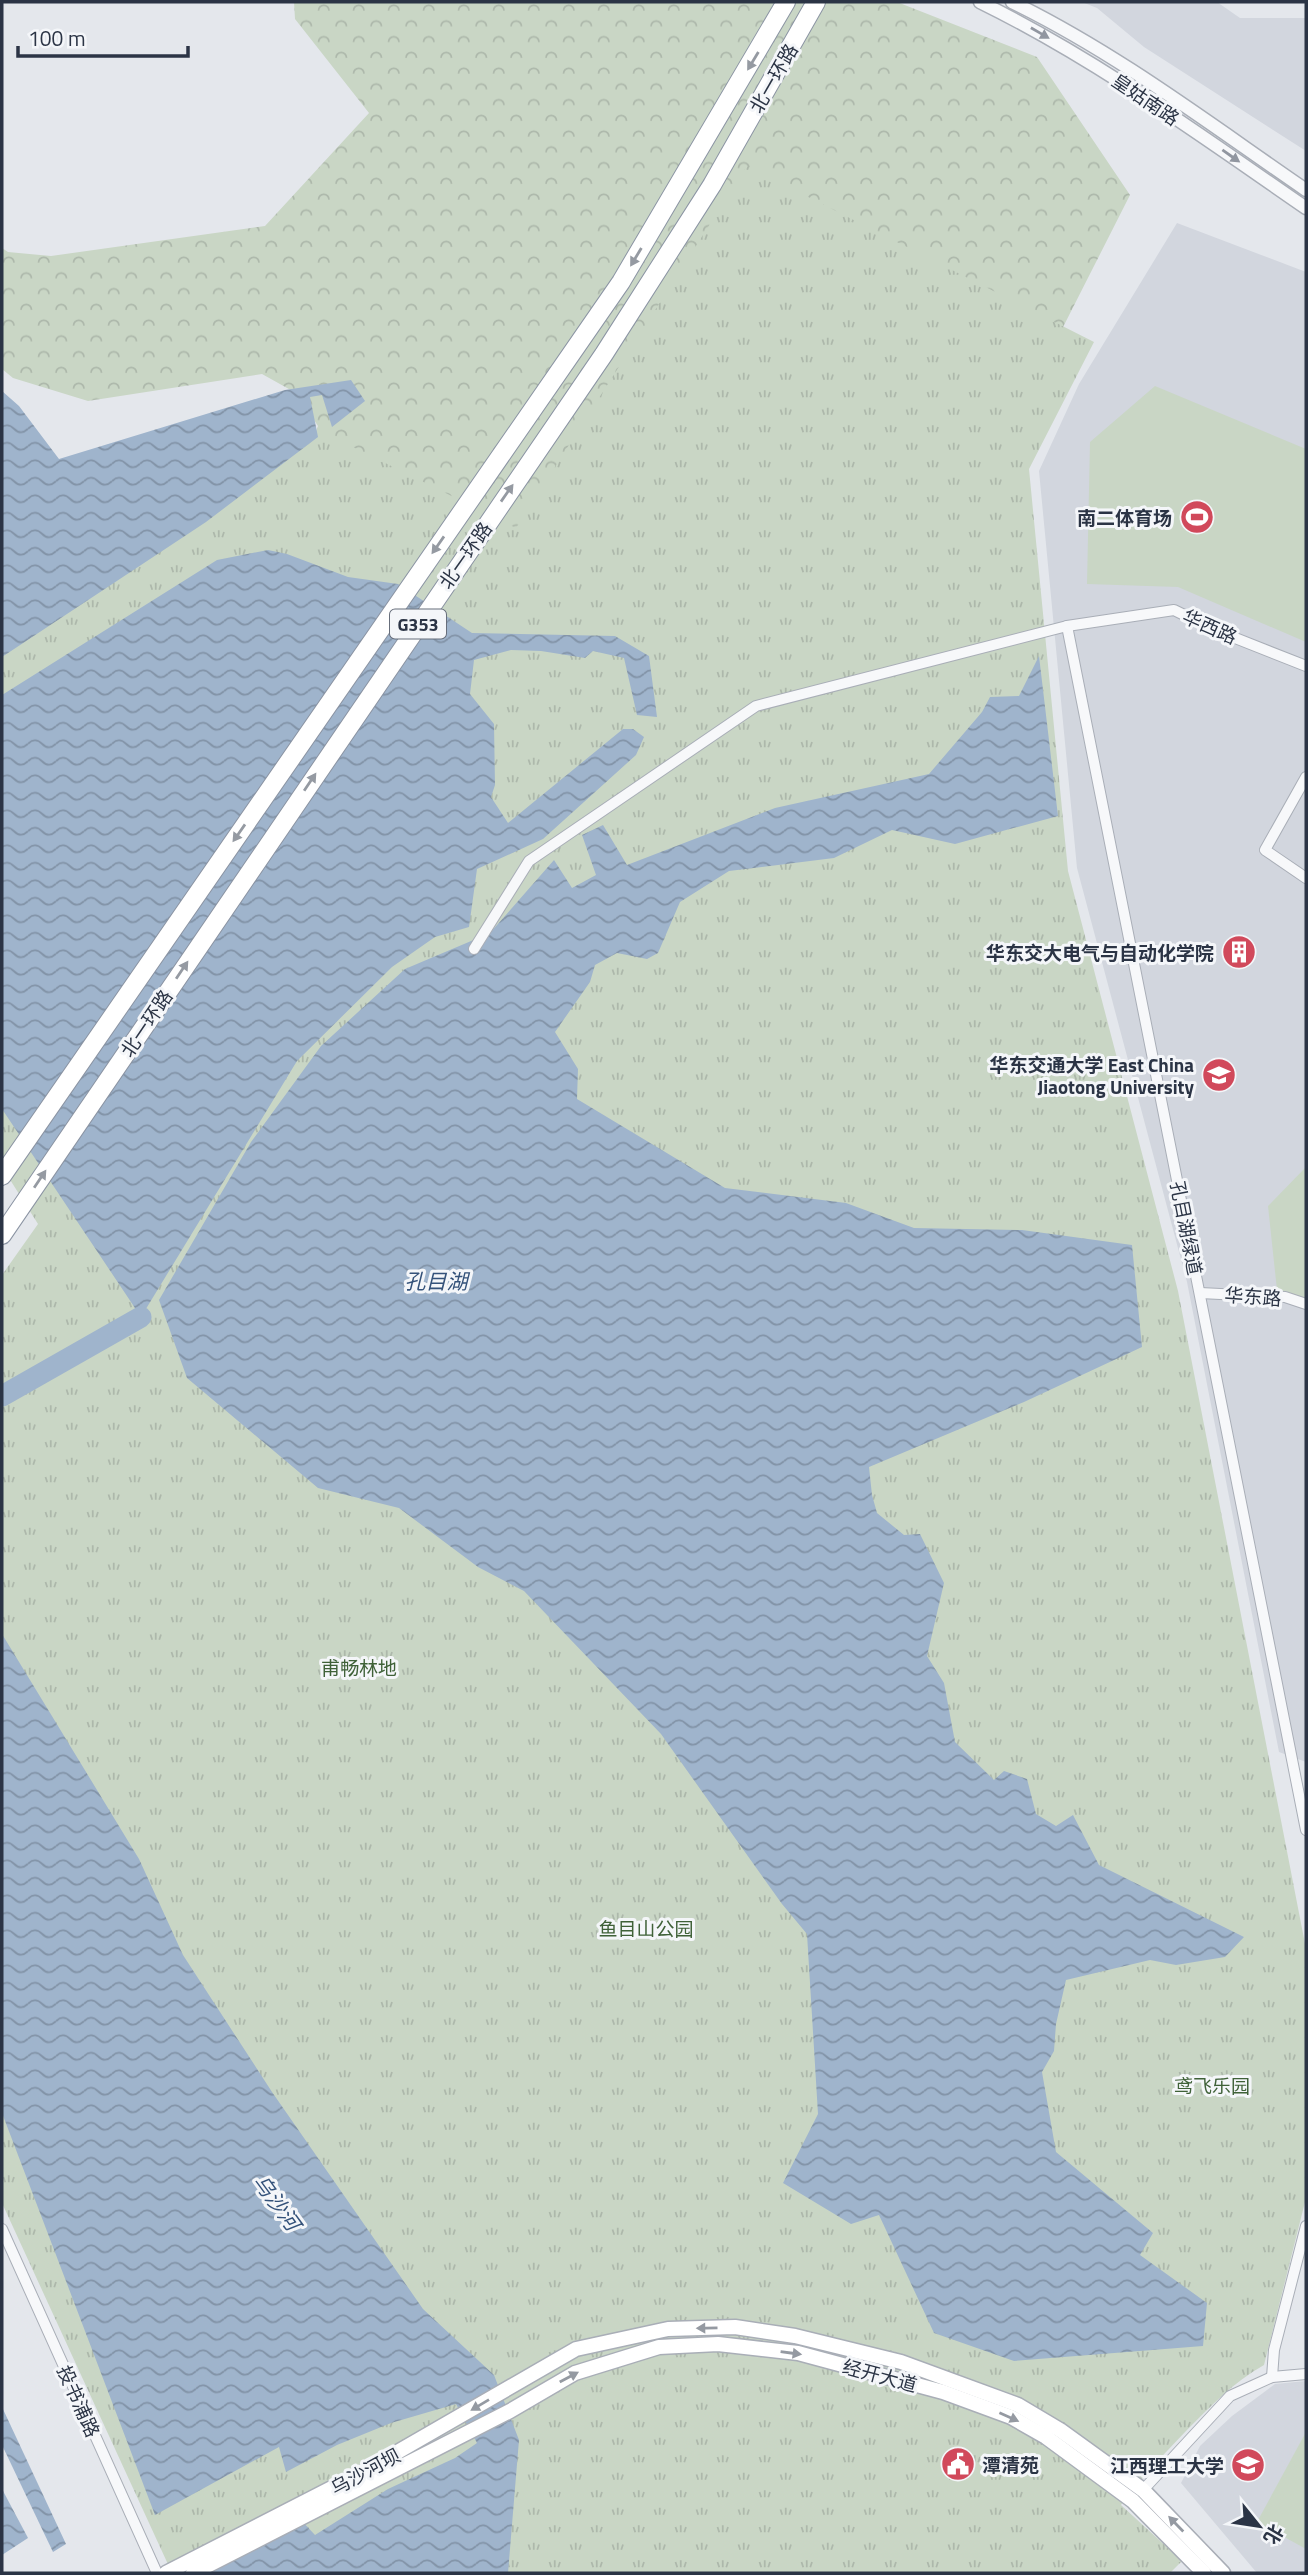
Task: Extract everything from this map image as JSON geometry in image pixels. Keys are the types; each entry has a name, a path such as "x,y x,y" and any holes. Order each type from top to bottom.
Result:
{"highway":[{"name":"北一环路","path":"2,1177 621,282 786,2"},
{"name":"北一环路","path":"2,1235 604,354 712,185 816,2"}],"main road":[{"name":"经开大道","path":"557,2358 576,2349 668,2329 735,2327 795,2336 901,2362 1018,2405 1060,2430 1143,2490 1223,2573"},
{"name":"经开大道","path":"510,2411 575,2373 659,2347 718,2344 798,2353 943,2392 1012,2417 1046,2437 1133,2501 1204,2573"},
{"name":"乌沙河坝","path":"166,2573 362,2473 557,2358"},
{"name":"乌沙河坝","path":"193,2573 510,2411"}],"street":[{"name":"皇姑南路","path":"980,2 1038,30 1131,88 1306,208"},
{"name":"皇姑南路","path":"1012,2 1045,18 1139,75 1306,190"},
{"name":"华西路","path":"474,949 528,861 756,706 1067,626 1174,610 1215,630 1306,666"},
{"name":"孔目湖绿道","path":"1067,626 1306,1830"},
{"path":"1306,777 1265,850 1306,878"},
{"name":"华东路","path":"1200,1293 1285,1297 1306,1304"},
{"path":"1272,2377 1274,2350 1306,2225"},
{"name":"投书浦路","path":"2,2229 157,2573"},
{"path":"1143,2490 1230,2396 1272,2377 1306,2374"}],"shaded area":[{"path":"1082,2 1217,2 1240,18 1306,18 1306,151 1144,47 1097,8"},
{"name":"华东交通大学 East China Jiaotong University","path":"1177,223 1306,272 1306,1762 1279,1752 1187,1282 1077,868 1039,471 1079,384"},
{"name":"江西理工大学","path":"1306,2381 1306,2573 1257,2573 1181,2483 1200,2446 1232,2416 1275,2384"}],"green space":[{"path":"294,2 897,2 1037,57 1130,195 1057,339 693,653 300,468 318,426 296,393 262,374 88,401 13,378 2,369 2,248 8,252 51,256 265,226 369,113 295,19"},
{"name":"鱼目山公园","path":"747,166 1094,342 1029,469 1068,871 1178,1291 1306,1949 1306,2198 1264,2365 1232,2387 1204,2413 1152,2467 1121,2505 1182,2561 1170,2573 172,2573 2,2203 2,1275 38,1224 2,1167 2,621 279,428 345,443 516,528"},
{"name":"南二体育场","path":"1155,386 1306,449 1306,642 1178,587 1087,584 1090,442"},
{"path":"1306,1167 1306,1298 1277,1290 1268,1206"},
{"path":"1306,2432 1306,2549 1257,2522"}],"water":[{"path":"351,380 365,401 332,427 322,395 310,397 318,437 206,522 2,657 2,391 19,406 59,459 285,390"},
{"path":"268,550 287,554 348,577 398,584 472,633 615,636 649,656 657,717 637,715 624,658 593,651 585,658 541,651 511,650 474,660 470,694 494,724 495,785 491,797 508,823 623,729 633,729 644,737 636,755 543,839 477,869 469,927 435,937 392,967 297,1061 141,1317 2,1109 2,695 217,560"},
{"name":"孔目湖","path":"1039,656 1058,816 955,844 892,830 834,858 729,871 680,902 658,953 647,959 617,953 595,965 590,982 555,1032 578,1069 577,1099 725,1188 846,1203 914,1228 1022,1230 1132,1245 1142,1347 1024,1402 869,1467 877,1513 904,1535 920,1534 944,1583 927,1656 944,1683 955,1742 994,1780 1004,1771 1027,1779 1036,1814 1056,1826 1073,1815 1099,1865 1244,1937 1225,1957 1176,1965 1150,1960 1066,1980 1056,2024 1054,2051 1042,2072 1056,2152 1153,2233 1140,2255 1207,2303 1203,2346 1014,2361 934,2333 879,2215 851,2224 783,2183 818,2114 807,1934 782,1904 661,1734 524,1591 478,1567 399,1508 318,1488 187,1378 159,1300 251,1142 321,1046 405,969 490,933 554,860 572,888 596,875 582,835 603,825 627,865 775,808 929,774 982,712 990,697 1019,696"},
{"name":"乌沙河","path":"2,1634 139,1859 183,1955 272,2092 423,2309 494,2375 519,2440 508,2573 189,2573 300,2519 315,2535 388,2489 455,2458 477,2443 456,2404 391,2423 337,2445 286,2472 279,2447 155,2515 2,2113"},
{"path":"2,2407 66,2544 53,2552 2,2445"},
{"path":"2,2489 28,2538 2,2555"}],"waterway":[{"path":"2,1396 141,1317"}],"place":[{"name":"南二体育场","path":"1197,517"},
{"name":"华东交大电气与自动化学院","path":"1239,952"},
{"name":"华东交通大学 East China Jiaotong University","path":"1219,1075"},
{"name":"潭清苑","path":"958,2464"},
{"name":"江西理工大学","path":"1248,2465"}],"park label":[{"name":"甫畅林地","path":"359,1667"},
{"name":"鸢飞乐园","path":"1212,2085"}]}
